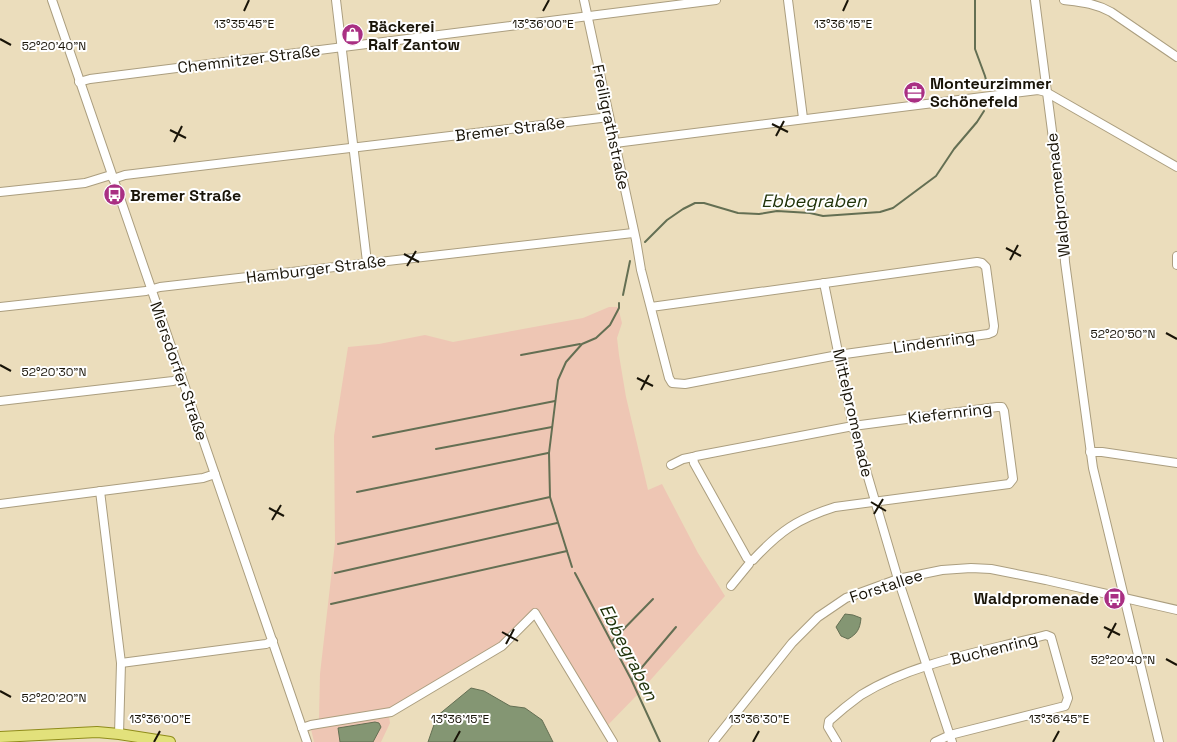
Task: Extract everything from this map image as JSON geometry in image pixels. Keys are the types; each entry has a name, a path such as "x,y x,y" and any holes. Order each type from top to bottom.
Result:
{"main road":[{"path":"0,737 97,732 170,742"}],"street":[{"name":"Miersdorfer Straße","path":"52,0 307,742"},
{"path":"336,0 367,262"},
{"name":"Freiligrathstraße","path":"584,0 638,255"},
{"name":"Chemnitzer Straße","path":"79,82 716,0"},
{"path":"788,0 803,118"},
{"name":"Waldpromenade","path":"1034,0 1062,210 1065,262 1090,452 1159,742"},
{"path":"1064,0 1086,2 1107,9 1177,57"},
{"path":"615,143 1038,90 1046,92 1177,167"},
{"name":"Bremer Straße","path":"0,192 84,183 125,175 609,117"},
{"name":"Hamburger Straße","path":"0,306 151,290 367,262 633,233"},
{"name":"Lindenring","path":"638,255 651,307 672,383 685,384 838,355 988,334 992,332 994,326 986,267 982,263 977,262 651,307"},
{"path":"1177,256 1177,265"},
{"name":"Mittelpromenade","path":"824,283 853,426 874,502 951,738"},
{"path":"0,401 173,381 182,378"},
{"name":"Kiefernring","path":"671,465 683,459 853,426 997,407 1002,407 1004,410 1013,479 1009,484 835,507 805,518 776,536 753,560 750,560 749,564 731,586"},
{"path":"1090,452 1102,452 1177,463"},
{"path":"693,457 694,463 714,500 747,558 750,560"},
{"path":"0,504 203,478 215,474"},
{"path":"100,491 121,663 119,734"},
{"name":"Forstallee","path":"713,742 792,643 818,617 846,598 898,579 942,570 991,569 1177,610"},
{"path":"302,728 391,712 502,646 535,613 613,742"},
{"name":"Buchenring","path":"837,742 827,724 863,694 889,680 927,666 1046,635 1053,639 1068,698 1065,706 935,742"},
{"path":"121,663 273,642"}],"shaded area":[{"path":"609,307 618,307 622,323 617,338 619,355 626,397 648,490 662,484 698,553 725,596 639,693 606,727 537,610 531,613 502,644 388,710 390,723 381,742 314,742 311,729 319,719 320,674 335,543 334,436 348,347 379,344 425,335 453,342 583,318"},
{"path":"845,614 861,618 858,631 848,639 841,636 836,627"},
{"path":"471,688 484,691 510,706 525,708 542,720 553,742 428,742 437,716"},
{"path":"379,723 381,727 373,742 340,742 338,728"}],"waterway":[{"name":"Ebbegraben","path":"975,0 975,49 988,88"},
{"name":"Ebbegraben","path":"645,242 667,220 695,203 704,203 738,213 759,214 777,211 810,213 823,216 880,212 893,208 936,176 954,149 984,111"},
{"name":"Ebbegraben","path":"623,295 630,261"},
{"name":"Ebbegraben","path":"572,567 550,497 549,453 558,380 566,362 582,344 596,338 610,325 619,308 619,303"},
{"path":"521,355 580,344"},
{"path":"373,437 555,401"},
{"path":"436,449 552,427"},
{"path":"357,492 548,453"},
{"path":"338,544 550,497"},
{"path":"335,573 557,523"},
{"path":"331,604 567,551"},
{"name":"Ebbegraben","path":"575,573 631,679 660,742"},
{"path":"612,641 653,599"},
{"path":"632,679 676,627"}],"place":[{"name":"Bäckerei Ralf Zantow","path":"352,35"},
{"name":"Monteurzimmer Schönefeld","path":"914,92"},
{"name":"Bremer Straße","path":"114,195"},
{"name":"Waldpromenade","path":"1115,598"}]}
